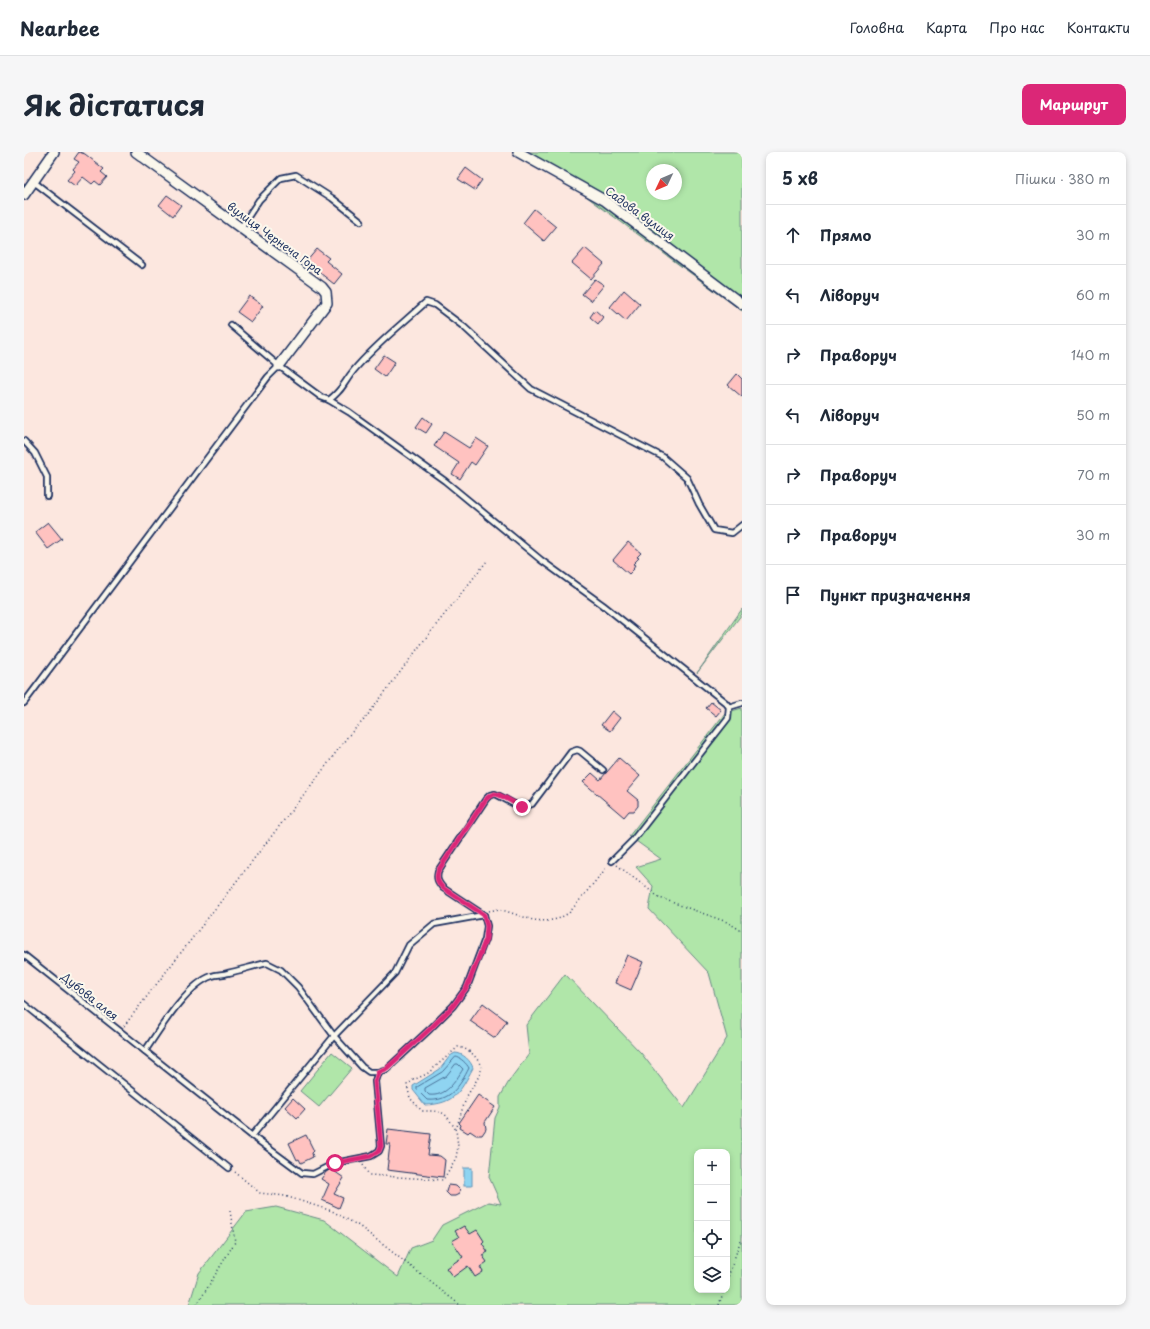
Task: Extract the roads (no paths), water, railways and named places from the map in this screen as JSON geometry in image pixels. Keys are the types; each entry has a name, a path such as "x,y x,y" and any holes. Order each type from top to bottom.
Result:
{"street":[{"path":"24,196 54,152"},
{"name":"вулиця Чернеча Гора","path":"136,152 240,229 322,287 326,292 327,304 279,366"},
{"name":"Садова вулиця","path":"518,152 604,200 742,304"}],"lane":[{"path":"240,229 259,200 272,186 281,178 296,175 332,198 361,221"},
{"path":"34,182 142,265"},
{"path":"329,400 338,394 354,370 426,302 435,304 531,388 663,457 687,478 699,504 714,530 732,533 742,525"},
{"path":"231,325 279,366 321,397 349,412 445,481 541,560 610,610 726,703 729,707 728,718 633,840 612,861"},
{"path":"24,703 268,377 279,366"},
{"path":"24,441 35,453 47,477 47,496"},
{"path":"729,707 742,703"},
{"path":"144,1051 174,1009 199,983 212,976 226,974 267,963 281,970 298,987 334,1036 362,1067 370,1072 378,1072 387,1068 453,1006 467,987 486,939 487,926 484,915 443,888 438,883 436,877 438,871 486,799 490,795 495,794 522,807 532,804 571,752 577,750 603,770"},
{"path":"252,1136 334,1036 395,973 409,945 434,924 484,915"},
{"name":"Дубова алея","path":"24,955 302,1174 313,1174 335,1163 375,1154 379,1151 381,1146 375,1082 378,1072"},
{"path":"24,1004 229,1168"}],"water":[{"path":"455,1053 461,1054 466,1058 473,1068 464,1084 450,1099 435,1104 425,1105 413,1090 413,1086 440,1069 450,1056"},
{"path":"464,1168 472,1168 472,1186 464,1186"}]}
